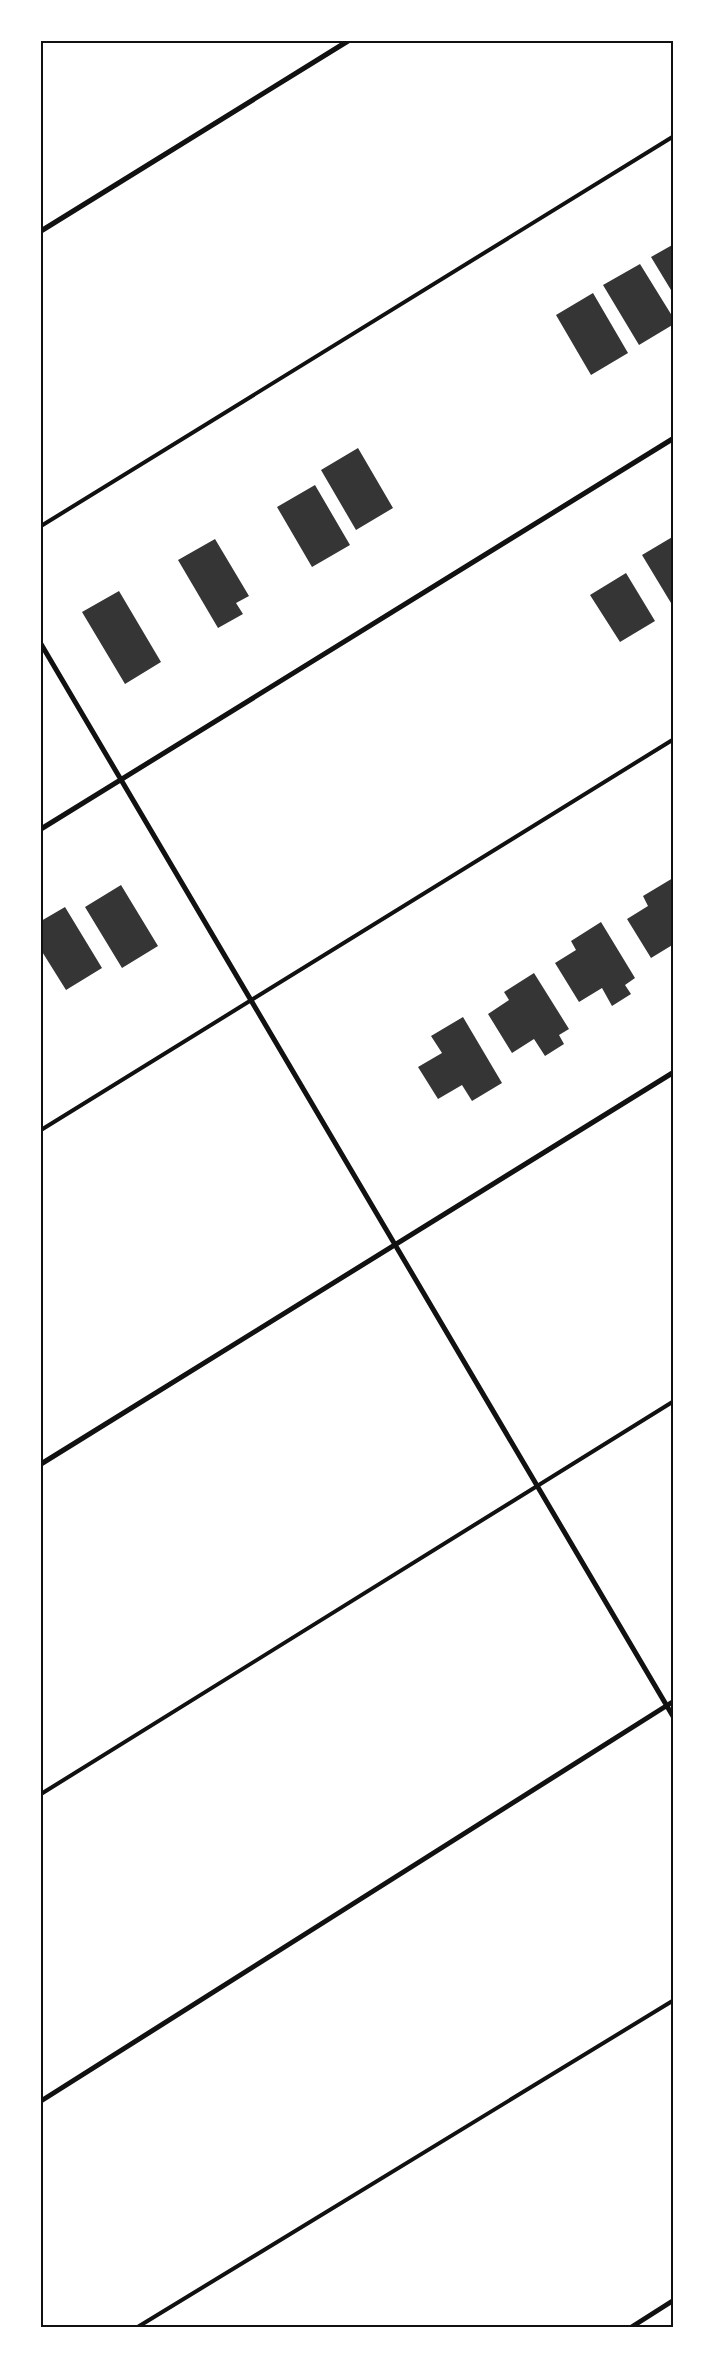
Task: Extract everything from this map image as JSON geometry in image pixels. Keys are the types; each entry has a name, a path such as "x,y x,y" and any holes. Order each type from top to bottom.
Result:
{"street":[{"path":"41,231 348,41"},
{"path":"41,829 674,438"},
{"path":"41,644 674,1718"},
{"path":"41,1464 674,1072"},
{"path":"41,2101 674,1701"},
{"path":"630,2328 674,2300"}],"lane":[{"path":"41,526 674,136"},
{"path":"41,1130 674,739"},
{"path":"41,1794 674,1400"},
{"path":"136,2328 674,2000"}],"building":[{"path":"674,244 674,295 651,257"},
{"path":"640,264 674,319 674,324 639,345 603,285"},
{"path":"593,293 628,353 591,375 556,315"},
{"path":"358,448 393,508 356,530 321,470"},
{"path":"315,485 350,545 312,567 277,507"},
{"path":"674,536 674,602 671,603 642,555"},
{"path":"215,539 249,596 236,603 243,614 218,628 178,560"},
{"path":"626,573 655,621 620,642 590,595"},
{"path":"119,591 161,662 125,684 82,612"},
{"path":"673,878 674,944 651,958 627,919 648,906 643,896"},
{"path":"121,885 158,946 122,968 85,907"},
{"path":"65,907 102,968 66,990 41,950 41,921"},
{"path":"601,922 635,978 625,985 631,994 612,1006 602,988 579,1002 555,963 576,950 571,941"},
{"path":"534,973 569,1029 559,1035 564,1044 545,1056 534,1039 512,1053 488,1014 509,1000 504,992"},
{"path":"463,1017 502,1083 472,1101 462,1085 438,1099 418,1067 442,1053 431,1036"}]}
